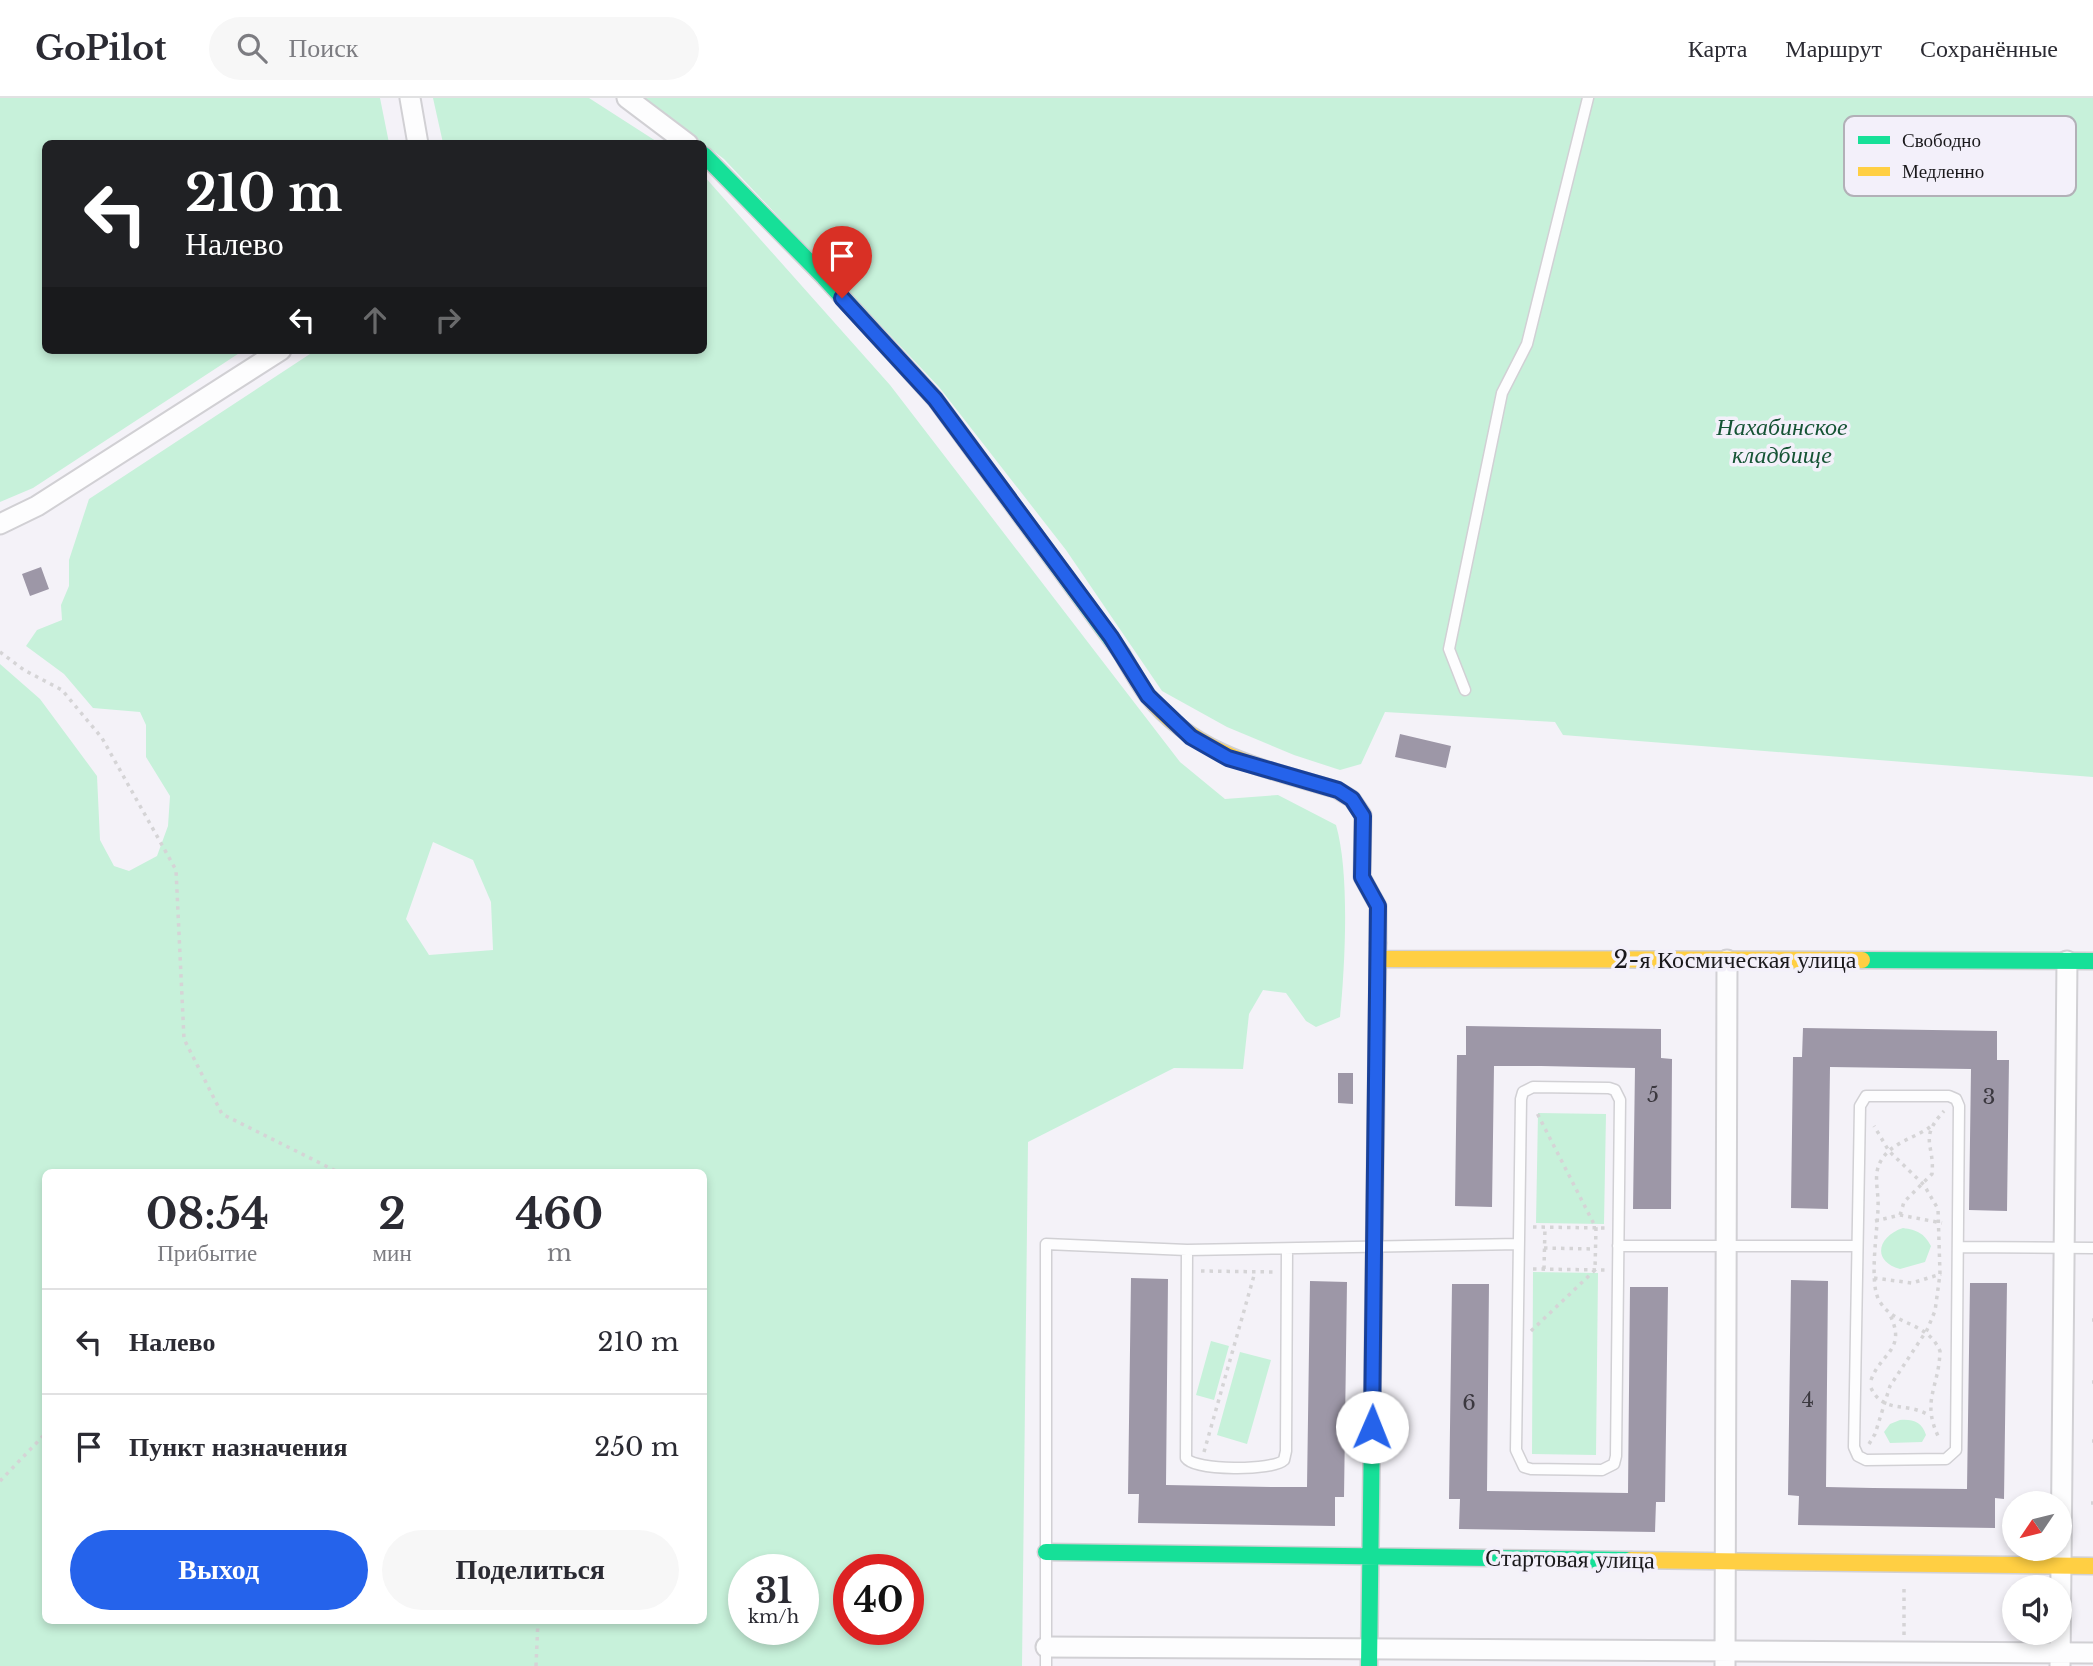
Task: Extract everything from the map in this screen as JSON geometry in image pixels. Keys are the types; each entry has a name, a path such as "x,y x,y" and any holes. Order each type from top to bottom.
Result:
{"street":[{"path":"411,98 417,140"},
{"path":"627,98 683,140"},
{"path":"707,158 824,277 935,399 1111,637 1148,696 1191,737 1228,758 1338,790 1359,806 1363,816 1362,877 1378,906 1369,1657"},
{"path":"0,524 37,506 275,354"},
{"name":"2-я Космическая улица","path":"1378,959 2093,961"},
{"path":"1725,1659 1727,960"},
{"path":"2060,1660 2067,961"},
{"name":"Стартовая улица","path":"1046,1552 2093,1566"},
{"path":"1046,1656 1725,1659 1903,1652 2060,1660 2093,1653"}],"lane":[{"path":"1465,690 1450,649 1496,420 1502,393 1527,344 1535,303 1588,98"},
{"path":"1533,1087 1609,1088 1619,1095 1616,1456 1609,1468 1531,1469 1524,1467 1518,1460 1520,1227 1521,1099 1525,1090 1533,1087"},
{"path":"1867,1096 1956,1099 1959,1106 1956,1450 1953,1456 1946,1459 1879,1460 1858,1456 1854,1447 1861,1099 1867,1096"},
{"path":"1046,1656 1046,1244 1187,1250 1519,1244"},
{"path":"1618,1246 1857,1246"},
{"path":"1958,1247 2093,1248"},
{"path":"1187,1250 1185,1450 1190,1464 1271,1467 1284,1460 1287,1248"}],"path":[{"path":"0,652 24,670 62,690 102,738 176,870 184,1039 222,1114 332,1169"},
{"path":"1518,1344 1595,1270 1596,1228 1525,1090"},
{"path":"1858,1456 1875,1434 1890,1386 1927,1330 1935,1311 1940,1274 1938,1209 1924,1185 1889,1151 1861,1099"},
{"path":"1930,1416 1908,1406 1895,1408 1884,1405 1871,1388 1871,1377 1894,1348 1896,1334 1888,1313 1878,1300 1875,1279 1875,1221 1879,1208 1877,1174 1881,1160 1889,1151 1930,1127 1956,1099"},
{"path":"1900,1215 1904,1202 1924,1185 1932,1174 1933,1164 1927,1139 1930,1127"},
{"path":"1858,1218 1875,1221 1900,1215 1940,1223 1958,1223"},
{"path":"1520,1227 1618,1228"},
{"path":"1544,1269 1545,1227"},
{"path":"1545,1248 1595,1249"},
{"path":"1519,1269 1618,1270"},
{"path":"1186,1271 1287,1272"},
{"path":"1200,1466 1255,1272"},
{"path":"1857,1272 1875,1279 1912,1283 1940,1274 1958,1273"},
{"path":"1888,1313 1927,1330 1940,1351 1940,1365 1931,1392 1930,1416 1942,1444 1953,1456"},
{"path":"0,1481 42,1437"},
{"path":"1903,1652 1904,1563"},
{"path":"536,1666 538,1624"}],"green space":[{"path":"0,98 380,98 388,140 42,140 42,354 238,354 33,488 0,502"},
{"path":"433,98 589,98 654,140 442,140"},
{"name":"Нахабинское кладбище","path":"643,98 2093,98 2093,777 1563,735 1555,722 1385,712 1361,764 1340,770 1294,755 1227,727 1162,691 1066,550 939,387 724,159 707,146 707,140 699,140"},
{"path":"707,179 890,385 1180,762 1225,799 1278,795 1336,825 1345,893 1345,946 1340,1017 1316,1027 1306,1021 1286,993 1263,990 1249,1014 1243,1069 1174,1068 1028,1142 1022,1666 0,1666 0,664 40,699 97,776 100,840 114,866 129,871 157,856 168,826 170,796 146,757 146,725 140,712 93,708 64,674 26,646 37,630 62,620 61,605 69,586 69,560 89,499 310,354 707,354","holes":["433,842 473,860 491,902 493,950 429,955 406,919"]},
{"path":"1538,1113 1606,1114 1604,1224 1536,1223"},
{"path":"1903,1228 1920,1233 1931,1246 1925,1262 1900,1269 1885,1260 1881,1248 1888,1237"},
{"path":"1533,1272 1598,1273 1596,1455 1532,1454"},
{"path":"1211,1341 1229,1346 1214,1400 1196,1395"},
{"path":"1240,1352 1271,1360 1247,1444 1217,1435"},
{"path":"1900,1420 1919,1424 1926,1435 1922,1442 1890,1443 1884,1432 1890,1424"}],"building":[{"path":"41,567 49,589 30,596 22,574"},
{"path":"1400,734 1451,746 1446,768 1395,757"},
{"path":"1466,1026 1661,1029 1661,1058 1672,1059 1671,1209 1633,1209 1635,1068 1541,1066 1494,1066 1492,1207 1455,1206 1457,1055 1466,1055"},
{"path":"1803,1028 1997,1031 1997,1060 2009,1060 2007,1211 1969,1210 1971,1069 1830,1067 1828,1209 1791,1208 1793,1057 1802,1057"},
{"path":"1338,1073 1353,1073 1353,1104 1338,1103"},
{"path":"1131,1278 1168,1279 1166,1485 1271,1487 1307,1487 1310,1281 1347,1282 1344,1497 1335,1497 1335,1526 1138,1523 1139,1494 1128,1494"},
{"path":"1791,1280 1828,1281 1826,1487 1873,1488 1967,1489 1970,1283 2007,1283 2004,1491 2002,1499 1995,1498 1995,1528 1798,1525 1799,1496 1788,1495"},
{"path":"1452,1284 1489,1284 1487,1491 1628,1493 1630,1287 1668,1287 1665,1502 1656,1502 1655,1532 1459,1529 1460,1499 1449,1499"}],"traffic: fast":[{"path":"707,158 824,277 935,399 1122,654"},
{"path":"1369,1666 1378,943"},
{"path":"1862,960 2093,961"},
{"path":"1046,1552 1631,1560"}],"traffic: slow":[{"path":"1122,654 1148,696 1167,716 1210,747 1259,767 1337,790 1352,799 1363,815 1362,877 1378,906 1378,943"},
{"path":"1378,959 1862,960"},
{"path":"1631,1560 2093,1566"}],"route":[{"path":"842,298 935,399 1111,637 1148,696 1191,737 1228,758 1338,790 1359,806 1363,816 1362,877 1366,889 1378,906 1372,1427"}]}
